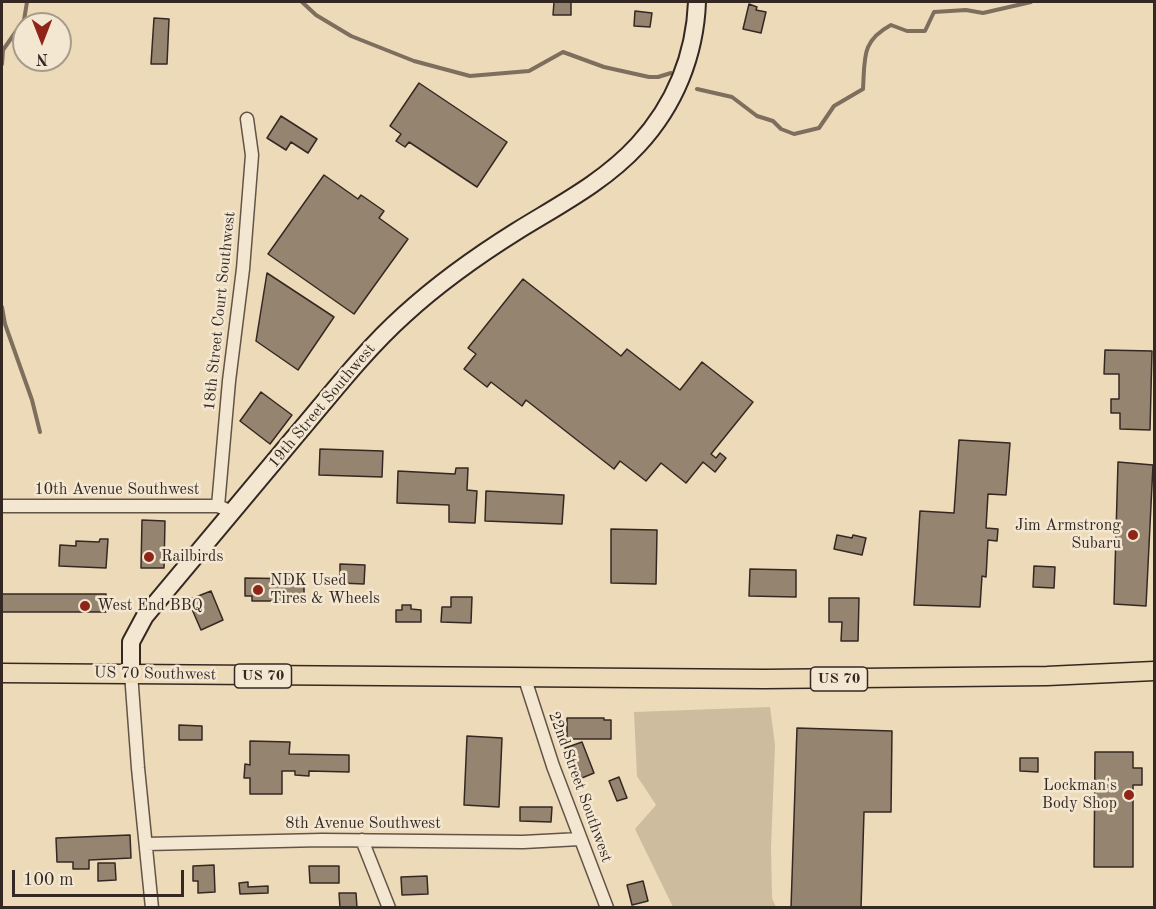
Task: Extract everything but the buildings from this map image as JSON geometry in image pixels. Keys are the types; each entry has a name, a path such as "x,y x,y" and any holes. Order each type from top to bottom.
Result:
{"main road":[{"name":"US 70","path":"524,676 912,678 1155,671"},
{"name":"US 70 Southwest","path":"2,673 524,676"}],"street":[{"name":"19th Street Southwest","path":"152,908 131,673 131,642 145,616 225,509 359,360 404,315 474,259 606,174 638,145 660,118 685,68 693,42 697,2"},
{"name":"18th Street Court Southwest","path":"225,509 229,381 243,269 252,155 247,119"},
{"name":"10th Avenue Southwest","path":"2,506 225,509"},
{"name":"22nd Street Southwest","path":"524,676 553,766 607,908"},
{"name":"8th Avenue Southwest","path":"146,844 362,840 523,842 580,839"},
{"path":"362,840 389,908"}],"shaded area":[{"path":"770,707 775,745 771,848 772,898 776,907 673,907 635,829 656,805 637,776 634,712"}],"waterway":[{"path":"2,64 3,50 24,20 27,2"},
{"path":"302,2 316,15 351,36 414,61 470,76 529,71 563,52 604,67 649,77 671,73"},
{"path":"697,89 732,97 757,116 773,121 781,129 794,134 819,128 834,106 863,89 865,59 869,44 874,37 891,25 907,31 925,31 934,12 966,10 983,13 1031,2"},
{"path":"2,307 5,324 32,400 40,432"}],"place":[{"name":"Jim Armstrong Subaru","path":"1133,535"},
{"name":"Railbirds","path":"149,557"},
{"name":"NDK Used Tires & Wheels","path":"258,590"},
{"name":"West End BBQ","path":"85,606"},
{"name":"Lockman's Body Shop","path":"1129,795"}]}
